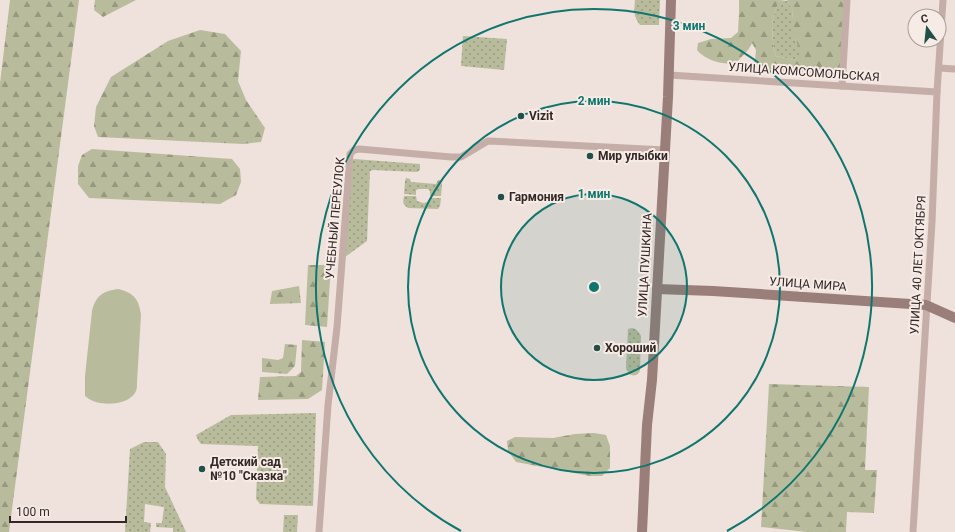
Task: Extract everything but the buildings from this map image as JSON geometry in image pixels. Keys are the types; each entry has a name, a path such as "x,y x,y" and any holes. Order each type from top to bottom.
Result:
{"main road":[{"name":"УЛИЦА ПУШКИНА","path":"642,532 647,425 652,380 665,150 671,0"},
{"name":"УЛИЦА МИРА","path":"657,288 926,305 955,318"}],"street":[{"path":"842,86 847,0"},
{"name":"УЛИЦА 40 ЛЕТ ОКТЯБРЯ","path":"913,532 932,222 937,92 943,0"},
{"path":"939,68 955,68"},
{"name":"УЛИЦА КОМСОМОЛЬСКАЯ","path":"669,75 937,92"},
{"name":"УЧЕБНЫЙ ПЕРЕУЛОК","path":"319,532 328,404 337,327 350,154 354,150 359,149 461,158 488,141 665,150"}],"green space":[{"path":"10,0 79,0 9,532 0,532 0,83"},
{"path":"95,0 136,0 103,17 94,10"},
{"path":"635,0 660,0 659,25 640,25 634,13"},
{"path":"739,0 779,0 772,22 775,53 776,56 794,60 799,56 799,47 792,31 793,11 787,0 845,0 841,75 749,72 741,68 755,61 756,50 752,43 748,50 735,64 714,61 705,57 697,50 698,43 711,39 731,38 738,32"},
{"path":"779,0 788,1 793,11 792,19 795,40 799,47 799,57 794,60 776,56 775,52 772,22"},
{"path":"200,30 225,34 241,51 238,81 246,100 265,128 261,142 243,144 98,137 94,126 96,107 111,77 168,41"},
{"path":"463,36 507,39 504,70 461,66"},
{"path":"92,149 232,159 240,169 241,182 236,195 220,204 89,198 78,184 78,166 82,155"},
{"path":"354,159 420,164 420,170 417,172 370,171 367,241 345,257 351,162"},
{"path":"406,178 410,179 411,182 436,184 438,180 440,180 442,184 441,196 430,196 430,191 428,189 416,190 416,195 404,194"},
{"path":"404,196 416,196 417,201 423,203 430,202 431,198 441,198 440,206 438,209 408,208 403,203"},
{"path":"308,265 331,265 327,327 305,325"},
{"path":"299,286 301,303 270,304 272,291"},
{"path":"118,289 132,295 137,301 140,309 141,315 137,388 133,396 123,402 104,404 92,401 85,396 85,376 92,311 100,295 108,291"},
{"path":"632,328 638,331 641,336 640,371 636,375 630,374 626,368 628,329"},
{"path":"302,340 325,342 322,390 308,399 258,400 260,377 296,376 301,372"},
{"path":"285,344 297,345 295,366 287,374 262,372 262,358 278,360 283,358"},
{"path":"769,384 869,387 865,470 877,470 874,513 847,512 846,532 807,532 761,527"},
{"path":"316,413 313,506 260,504 256,499 258,446 201,444 196,435 231,415"},
{"path":"594,433 606,435 610,446 610,468 602,476 590,476 516,462 508,451 507,441 515,437 553,438 575,434"},
{"path":"144,442 158,442 166,454 165,487 186,532 173,532 173,528 156,527 156,523 162,523 164,507 145,504 144,522 151,523 150,532 125,532 130,449"},
{"path":"284,515 298,515 297,532 283,532"}],"place":[{"name":"Vizit","path":"521,116"},
{"name":"Мир улыбки","path":"590,156"},
{"name":"Гармония","path":"501,197"},
{"name":"Хороший","path":"597,348"},
{"name":"Детский сад №10 \"Сказка\"","path":"202,469"}]}
